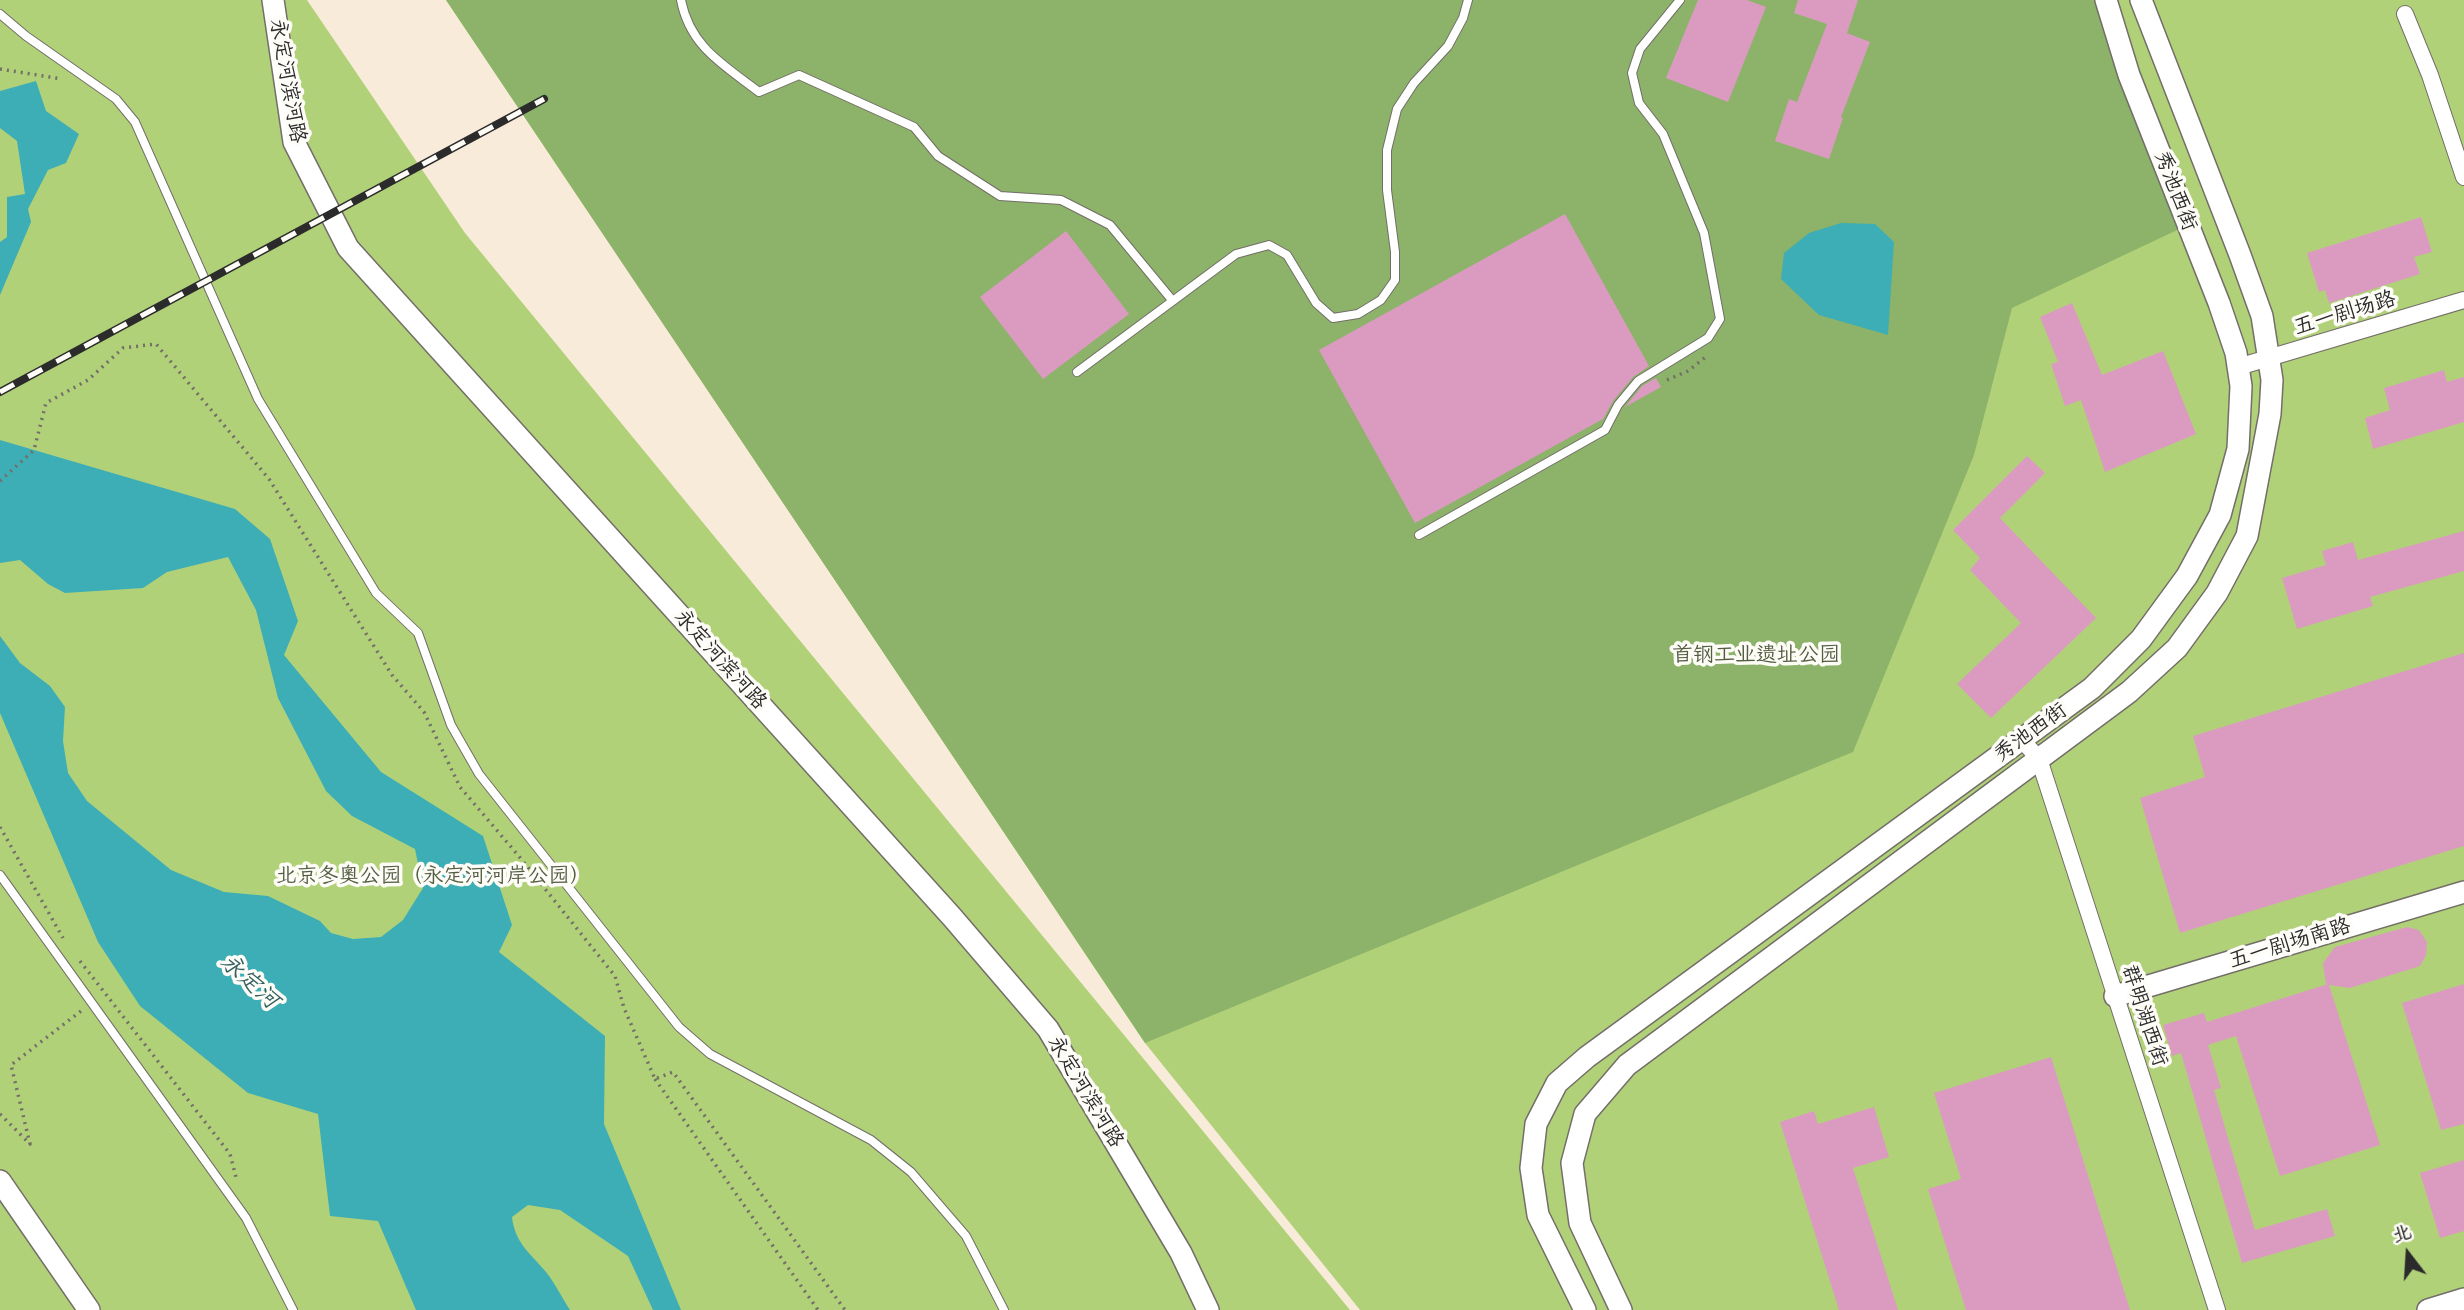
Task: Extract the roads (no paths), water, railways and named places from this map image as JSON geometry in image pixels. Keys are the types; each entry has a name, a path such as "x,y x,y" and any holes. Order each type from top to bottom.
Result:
{"street":[{"name":"永定河滨河路","path":"273,0 294,142 348,248 952,917 1048,1030 1181,1252 1208,1310"},
{"name":"秀池西街","path":"1584,1310 1538,1215 1531,1168 1536,1124 1558,1083 1587,1057 2092,688 2141,639 2188,576 2220,515 2238,449 2241,386 2236,353 2129,75 2106,0"},
{"name":"秀池西街","path":"1621,1310 1580,1223 1572,1163 1585,1114 1627,1065 2129,692 2177,648 2217,593 2247,536 2270,414 2270,359 2262,316 2141,0"},
{"path":"2405,15 2430,75 2464,177"},
{"name":"五一剧场路","path":"2238,367 2464,300"},
{"name":"群明湖西街","path":"2022,740 2039,759 2217,1310"},
{"name":"五一剧场南路","path":"2115,996 2464,892"},
{"path":"0,1181 89,1310"},
{"path":"2428,1310 2464,1299"}],"lane":[{"path":"681,0 685,20 708,54 759,92 799,75 914,127 938,156 1000,196 1061,200 1110,225 1172,300"},
{"path":"1077,372 1236,254 1269,245 1287,255 1316,303 1334,318 1358,314 1381,300 1395,280 1395,252 1387,190 1387,150 1397,109 1414,83 1448,46 1463,18 1468,0"},
{"path":"1419,535 1605,430 1618,405 1638,381 1708,338 1720,319 1704,233 1663,134 1639,103 1632,73 1640,49 1680,0"},
{"path":"0,14 26,36 116,99 135,122 258,399 376,593 418,633 451,726 479,774 679,1027 710,1054 871,1140 911,1172 966,1236 1004,1310"},
{"path":"0,875 246,1217 293,1310"}],"water":[{"path":"36,81 46,111 79,134 66,163 48,170 28,209 31,222 0,295 0,242 7,237 7,197 25,194 17,141 0,128 0,91"},
{"path":"1841,223 1875,224 1894,242 1888,335 1819,315 1781,279 1784,253 1809,233"},
{"name":"永定河","path":"0,440 235,509 270,539 298,621 284,655 381,772 483,836 512,925 499,952 605,1036 604,1124 681,1310 653,1310 628,1256 560,1210 528,1205 512,1217 516,1234 549,1276 570,1310 416,1310 378,1221 330,1216 318,1114 248,1093 140,1006 98,942 0,713 0,636 20,663 50,686 65,707 63,741 68,773 87,801 171,870 224,892 268,896 320,921 331,933 353,939 381,937 403,920 423,888 415,849 352,816 326,791 278,698 256,610 228,557 167,572 143,588 65,593 48,584 20,560 0,563"}],"railway":[{"path":"0,392 544,99"}],"park label":[{"name":"首钢工业遗址公园","path":"1756,656"},
{"name":"北京冬奥公园（永定河河岸公园）","path":"433,877"}]}
